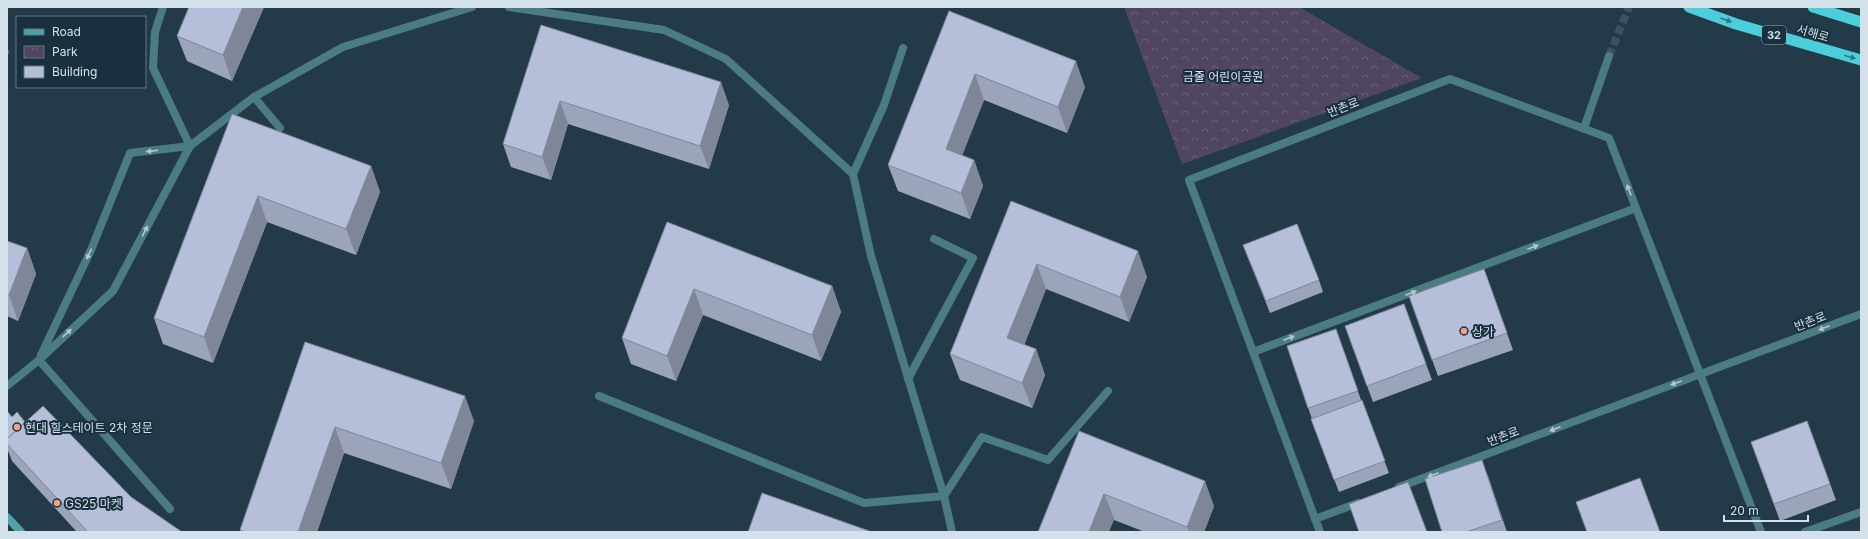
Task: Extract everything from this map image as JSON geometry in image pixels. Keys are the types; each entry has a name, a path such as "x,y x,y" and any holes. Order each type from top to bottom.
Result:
{"highway":[{"name":"서해로","path":"1689,7 1736,24 1861,60"},
{"name":"서해로","path":"1813,7 1861,22"}],"main road":[{"path":"7,517 21,532"}],"street":[{"path":"163,7 155,32 153,68 190,146"},
{"path":"7,386 39,360 113,291 190,146 254,98 343,47 472,7"},
{"path":"509,7 664,30 726,59 853,174 871,256 944,496 952,532"},
{"path":"853,174 884,105 903,48"},
{"path":"1584,128 1609,56"},
{"name":"반촌로","path":"1320,532 1189,180 1450,79 1609,138 1761,532"},
{"path":"254,98 280,128"},
{"path":"39,360 91,250 130,153 190,146"},
{"path":"1253,352 1636,208"},
{"path":"908,379 973,258 934,238"},
{"name":"반촌로","path":"1390,491 1861,314"},
{"path":"39,360 170,509"},
{"path":"944,496 982,437 1048,460 1108,391"},
{"path":"599,396 864,503 944,496"},
{"path":"1315,519 1368,499"},
{"path":"1805,532 1861,512"}],"green space":[{"name":"금줄 어린이공원","path":"1124,7 1299,7 1422,78 1182,164"}],"building":[{"path":"189,7 243,7 223,55 177,36"},
{"path":"949,11 1076,61 1058,107 975,74 946,149 974,160 961,193 888,165"},
{"path":"541,25 721,82 700,146 560,101 542,157 503,144"},
{"path":"232,114 371,166 346,229 258,196 204,337 154,318"},
{"path":"1011,201 1138,251 1120,297 1037,264 1007,338 1036,349 1022,383 950,354"},
{"path":"667,222 832,286 812,335 694,289 667,356 622,338"},
{"path":"1297,224 1319,280 1266,301 1243,245"},
{"path":"7,241 27,248 9,295 7,294"},
{"name":"상가","path":"1484,269 1507,333 1432,360 1409,296"},
{"path":"1404,304 1426,364 1367,386 1345,326"},
{"path":"1336,329 1358,391 1308,408 1287,346"},
{"path":"305,342 465,396 441,463 335,427 298,532 246,532 240,530"},
{"path":"1362,400 1385,461 1334,480 1311,419"},
{"path":"43,406 131,497 182,532 88,532 7,444 7,439"},
{"path":"7,411 12,417 17,412 25,422 7,439"},
{"path":"1807,421 1830,484 1774,504 1751,442"},
{"path":"1079,431 1205,481 1187,527 1104,494 1089,532 1038,532"},
{"path":"1482,460 1502,520 1466,532 1442,532 1425,479"},
{"path":"1640,478 1660,532 1587,532 1576,502"},
{"path":"1408,482 1427,532 1359,532 1349,504"},
{"path":"762,493 872,532 748,532"}],"tunnel":[{"path":"1609,56 1629,7"}],"place":[{"name":"상가","path":"1464,331"},
{"name":"현대 힐스테이트 2차 정문","path":"17,427"},
{"name":"GS25 마켓","path":"57,503"}]}
